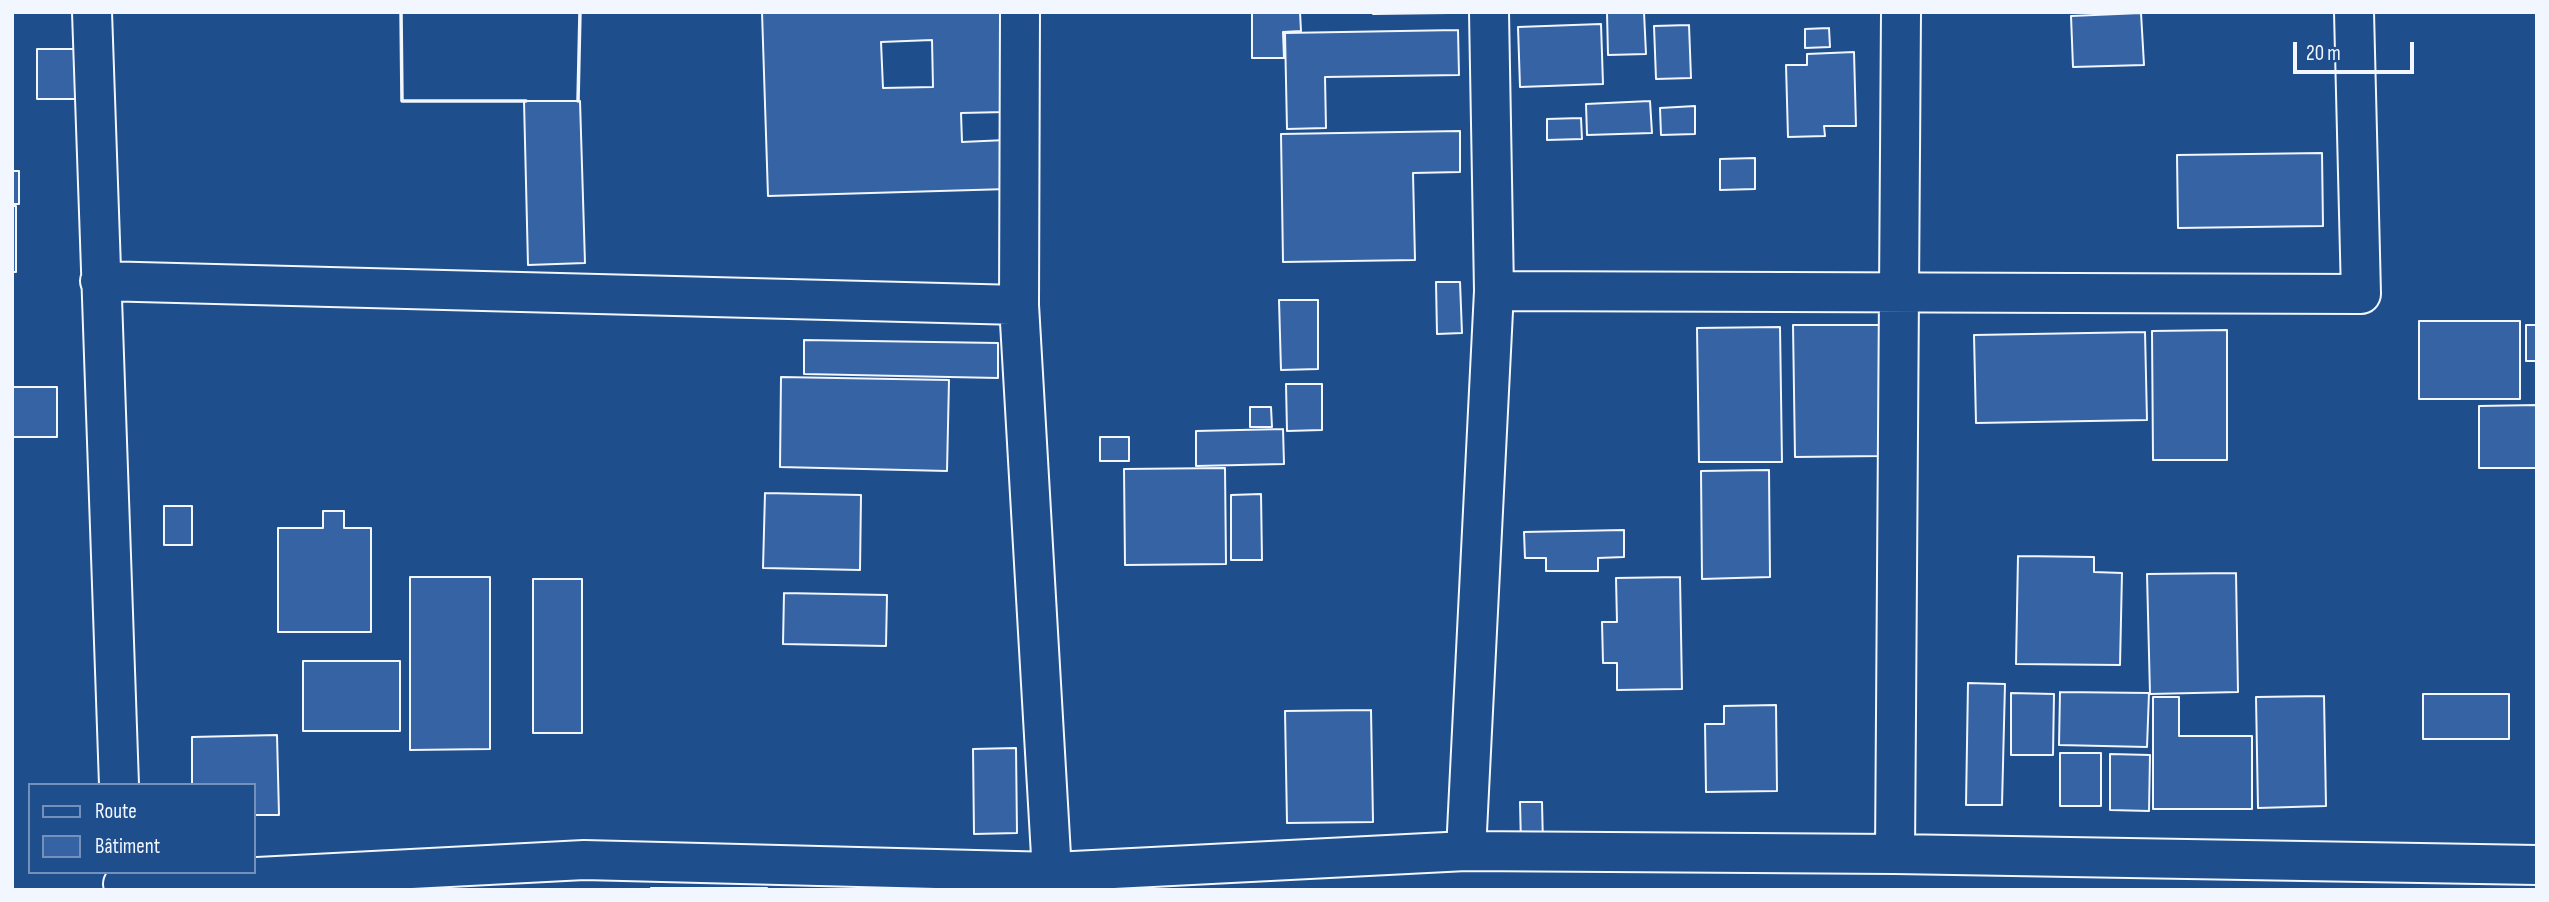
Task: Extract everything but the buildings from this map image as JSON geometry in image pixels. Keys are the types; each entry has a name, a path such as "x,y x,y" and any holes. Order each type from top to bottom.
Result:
{"street":[{"path":"92,12 119,783"},
{"path":"1020,12 1019,305 1053,881"},
{"path":"1466,851 1494,291 1489,12"},
{"path":"1895,853 1901,12"},
{"path":"1494,291 2361,294 2354,12"},
{"path":"100,281 1019,305"},
{"path":"122,882 584,875 1053,881 1466,851 1895,853 2537,865"}],"wall":[{"path":"401,12 402,101 526,101"},
{"path":"578,101 580,12"}]}
